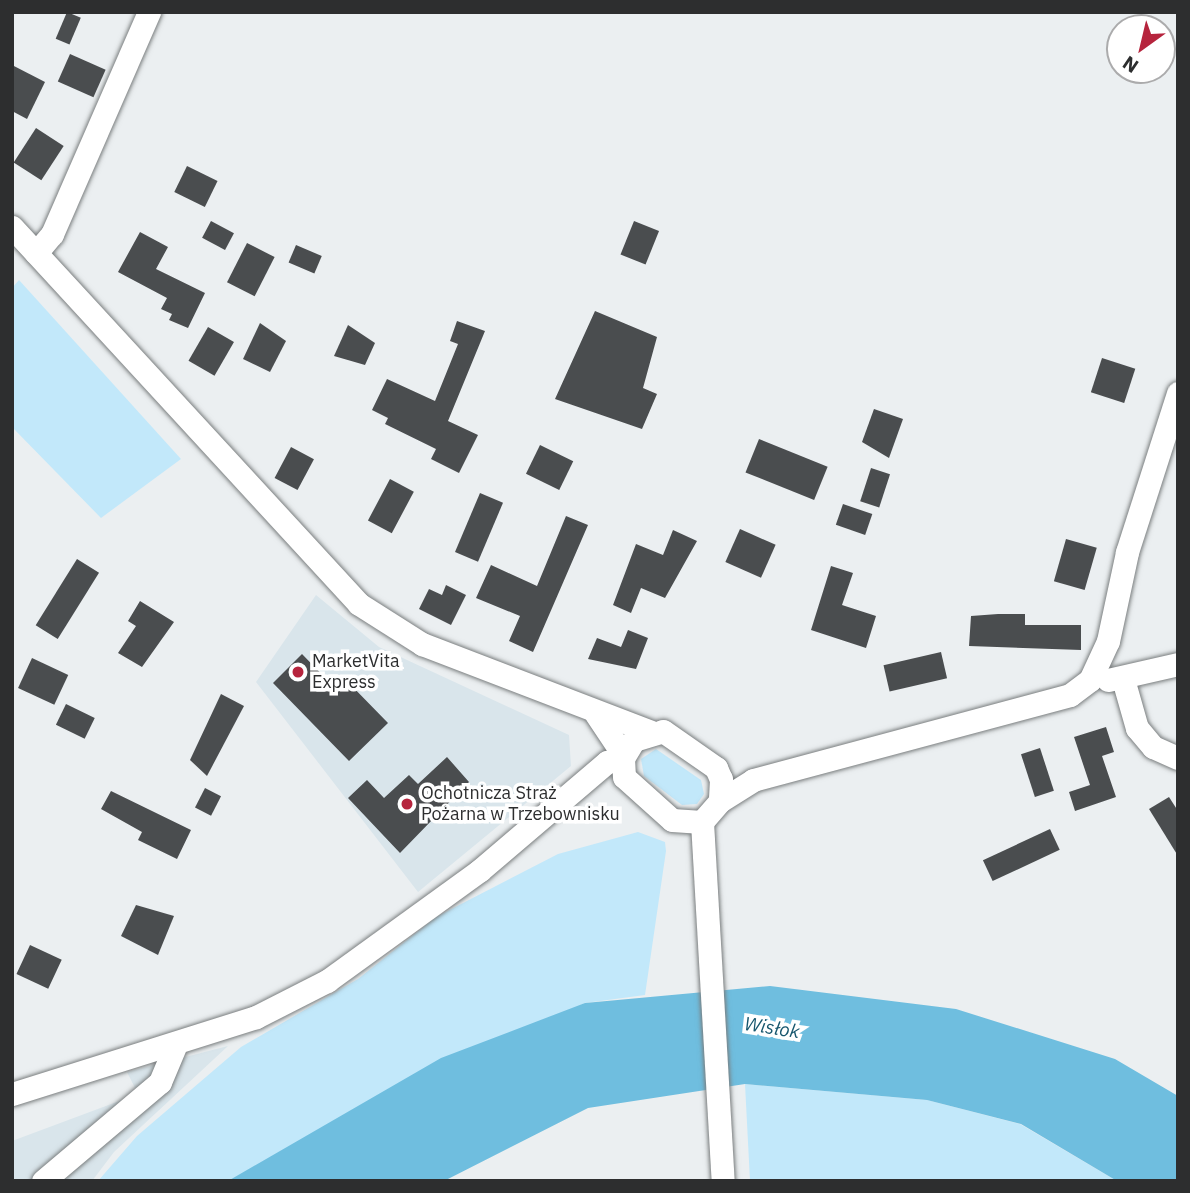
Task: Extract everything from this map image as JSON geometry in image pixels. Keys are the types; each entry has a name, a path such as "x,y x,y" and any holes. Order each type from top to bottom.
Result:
{"street":[{"path":"36,253 63,210 149,12"},
{"path":"12,227 359,604 422,644 596,714 651,732 675,736 716,768 753,780"},
{"path":"723,1181 702,821 720,801 753,780 1070,695 1090,680 1108,641 1127,552 1178,393"},
{"path":"1090,680 1123,679 1178,664"},
{"path":"1123,679 1137,728 1153,747 1178,758"},
{"path":"596,714 624,757 628,786"},
{"path":"12,1094 256,1017 327,981 590,781 607,762 624,757 634,740 651,732"},
{"path":"716,768 720,801"},
{"path":"590,781 628,786 672,821 702,821"},
{"path":"43,1181 160,1082 176,1044"}],"shaded area":[{"path":"19,280 181,459 101,518 12,427 12,288"},
{"path":"316,595 379,647 569,735 571,766 418,892 256,682"},
{"path":"656,749 701,780 704,794 697,804 682,805 644,776 641,759"},
{"path":"638,832 665,842 666,851 645,995 585,1003 228,1181 98,1181 137,1136 241,1047 358,979 436,917 558,854"},
{"path":"228,1046 114,1152 92,1181 12,1181 12,1141 138,1094 127,1072"},
{"path":"745,1084 927,1100 1020,1124 1117,1181 750,1181"}],"water":[{"name":"Wisłok","path":"770,986 956,1009 1115,1059 1178,1096 1178,1181 1117,1181 1021,1124 927,1100 745,1084 588,1108 444,1181 228,1181 441,1058 585,1003"}],"building":[{"path":"67,12 81,18 69,45 56,39"},
{"path":"70,54 106,70 93,97 58,81"},
{"path":"12,65 45,82 27,119 12,111"},
{"path":"36,128 64,146 41,180 14,162"},
{"path":"187,166 218,181 205,207 174,192"},
{"path":"211,221 234,233 225,250 202,238"},
{"path":"634,221 659,231 646,264 621,254"},
{"path":"140,232 168,247 156,269 205,293 188,328 169,320 172,314 161,309 167,298 118,272"},
{"path":"247,243 275,257 255,296 227,282"},
{"path":"296,245 322,256 314,273 289,262"},
{"path":"595,311 657,337 643,388 657,394 642,429 555,399"},
{"path":"457,321 485,331 448,421 478,435 459,473 431,459 436,449 385,424 388,418 372,410 387,379 435,401 458,344 450,341"},
{"path":"260,323 286,341 270,372 243,359"},
{"path":"348,325 375,343 365,365 334,356"},
{"path":"208,327 234,342 214,376 188,361"},
{"path":"1102,358 1135,369 1124,403 1091,392"},
{"path":"874,409 903,419 889,458 862,442"},
{"path":"759,439 828,467 814,500 746,472"},
{"path":"540,445 573,461 559,490 526,474"},
{"path":"291,447 314,459 298,490 275,478"},
{"path":"871,468 890,474 879,507 860,501"},
{"path":"390,479 414,492 392,533 368,520"},
{"path":"480,493 503,503 478,562 455,552"},
{"path":"843,504 872,514 865,535 836,525"},
{"path":"566,516 588,525 533,652 509,641 520,616 476,598 491,565 537,586"},
{"path":"740,529 776,545 761,578 725,562"},
{"path":"673,530 697,541 665,598 641,588 631,613 613,605 636,544 663,555"},
{"path":"1066,539 1097,548 1085,590 1054,581"},
{"path":"77,559 99,573 58,639 36,625"},
{"path":"831,566 853,573 842,605 876,616 866,648 811,630"},
{"path":"446,585 466,595 451,625 419,609 429,589 442,595"},
{"path":"140,601 174,622 142,667 118,653 136,626 128,621"},
{"path":"1025,614 1025,625 1081,625 1081,650 969,646 971,616"},
{"path":"628,630 648,638 636,669 588,659 597,638 621,647"},
{"path":"941,652 947,678 890,692 884,665"},
{"path":"302,654 337,690 346,680 388,723 349,761 273,683"},
{"path":"32,658 68,675 54,705 18,688"},
{"path":"221,694 244,706 207,776 190,760"},
{"path":"66,704 95,718 85,739 56,725"},
{"path":"1106,727 1114,752 1102,756 1116,797 1075,811 1069,792 1090,785 1074,737"},
{"path":"1040,748 1054,791 1035,797 1021,754"},
{"path":"447,757 469,782 400,853 348,798 367,780 384,798 409,775 418,784"},
{"path":"205,788 221,796 211,816 195,808"},
{"path":"111,791 191,830 177,859 138,840 142,832 101,809"},
{"path":"1169,797 1178,811 1178,856 1149,809"},
{"path":"1050,829 1060,850 993,881 983,860"},
{"path":"136,905 174,916 158,955 121,936"},
{"path":"30,945 62,960 48,989 16,974"}],"place":[{"name":"MarketVita Express","path":"298,672"},
{"name":"Ochotnicza Straż Pożarna w Trzebownisku","path":"407,804"}]}
